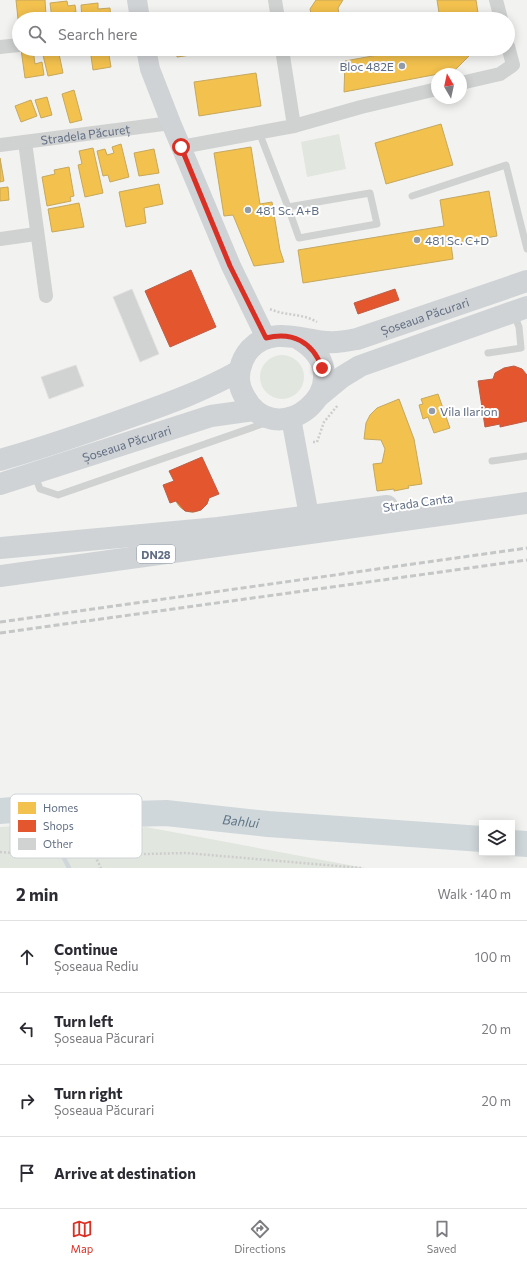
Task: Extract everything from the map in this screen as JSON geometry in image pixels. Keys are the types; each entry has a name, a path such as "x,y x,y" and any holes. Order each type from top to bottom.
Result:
{"main road":[{"path":"137,0 139,12"},
{"path":"147,56 150,69 171,123 230,266 266,338"},
{"name":"Șoseaua Păcurari","path":"0,460 86,433 219,383 239,371 242,360 248,351 256,343 266,338 277,335 328,342 358,339 527,281"},
{"name":"Șoseaua Păcurari","path":"284,418 307,410 319,396 342,377 360,366 520,309"},
{"name":"Șoseaua Păcurari","path":"299,339 314,351 322,368 323,382 319,396"},
{"path":"239,371 242,392 245,399 254,410 265,416 284,418 296,445 311,525"},
{"name":"Șoseaua Păcurari","path":"0,484 35,474 211,416 254,410"},
{"name":"Strada Canta","path":"311,525 527,488"},
{"name":"Strada Canta","path":"311,525 527,503"},
{"name":"DN28","path":"0,548 218,528 311,525"},
{"name":"DN28","path":"0,576 311,525"}],"street":[{"path":"275,0 277,12"},
{"path":"496,0 499,12"},
{"path":"0,47 12,46"},
{"path":"283,56 294,126"},
{"path":"467,82 500,74 513,65 511,56"},
{"path":"181,147 294,126 360,107 431,90"},
{"name":"Stradela Păcureț","path":"0,145 171,123"},
{"path":"25,142 36,234 46,296"},
{"path":"0,239 36,234"}],"lane":[{"path":"259,132 299,238 377,224 370,193 288,207"},
{"path":"412,196 506,165 527,249"},
{"path":"488,353 521,348 519,327 520,309"},
{"path":"35,474 40,489 58,495 284,418"},
{"path":"492,461 527,456"}],"path":[{"path":"296,445 317,442 324,422 341,401"},
{"path":"0,852 10,853"},
{"path":"142,854 186,853 360,868"},
{"path":"96,858 101,868"}],"shaded area":[{"path":"339,134 346,169 307,177 301,142"},
{"path":"282,355 294,359 300,365 304,377 300,389 294,395 282,399 270,395 264,389 260,377 264,365 270,359"},
{"path":"10,826 10,858 142,858 142,828 146,827 365,868 0,868 0,827"}],"building: Homes":[{"path":"16,0 45,0 46,12 17,12"},
{"path":"316,0 343,0 338,8 339,12 311,12 310,9"},
{"path":"437,0 476,0 478,12 439,12"},
{"path":"67,1 68,6 75,5 76,12 51,12 50,3"},
{"path":"98,3 98,9 110,8 110,12 82,12 81,5"},
{"path":"22,56 34,56 35,64 42,62 44,75 25,78"},
{"path":"43,56 59,56 63,73 48,76"},
{"path":"91,56 109,56 111,67 93,70"},
{"name":"Bloc 482E","path":"372,56 469,56 457,68 431,68 431,75 344,92 345,61"},
{"path":"256,73 261,106 199,116 194,82"},
{"path":"74,90 82,120 70,123 62,94"},
{"path":"47,97 52,115 41,118 35,100"},
{"path":"31,100 37,116 21,122 15,106"},
{"path":"441,124 453,165 386,184 375,143"},
{"path":"121,144 129,177 110,182 108,175 103,176 97,151 105,149 107,155 114,153 112,147"},
{"name":"481 Sc. A+B","path":"251,147 260,204 272,202 280,250 284,262 254,266 233,215 224,216 214,153"},
{"path":"93,148 103,193 85,197 78,165 82,164 79,151"},
{"path":"154,149 159,173 139,176 134,153"},
{"path":"0,158 4,181 0,182"},
{"path":"69,167 74,196 70,197 71,201 47,206 42,177 55,174 54,170"},
{"path":"159,184 163,204 144,208 146,223 126,227 119,192"},
{"path":"8,187 9,200 0,201 0,188"},
{"name":"481 Sc. C+D","path":"489,191 497,236 451,244 453,259 303,283 298,250 444,226 440,200"},
{"path":"79,203 84,227 52,232 48,209"},
{"name":"Vila Ilarion","path":"438,394 450,428 434,433 428,417 423,419 419,405 423,404 421,399"},
{"path":"399,399 414,439 422,484 408,486 409,488 394,491 394,489 377,491 373,464 382,463 385,449 381,440 364,439 366,423 370,415 377,408"},
{"path":"192,478 204,483 209,495 204,507 192,512 180,507 175,495 180,483"}],"building: Shops":[{"path":"191,270 216,327 170,347 145,291"},
{"path":"395,289 399,300 358,314 354,303"},
{"path":"514,366 522,369 527,375 527,421 500,427 500,424 485,427 478,381 493,379 495,373 504,368"},
{"path":"202,457 219,494 209,498 207,504 201,510 193,512 185,511 176,501 170,503 163,485 174,481 169,471"}],"building: Other":[{"path":"132,289 159,354 140,362 113,297"},
{"path":"76,365 84,386 49,399 41,377"}],"waterway":[{"name":"Bahlui","path":"0,811 10,810"},
{"name":"Bahlui","path":"142,814 166,813 268,824 479,839"},
{"name":"Bahlui","path":"515,843 527,844"},
{"path":"64,858 69,868"}],"railway":[{"path":"0,622 527,548"},
{"path":"0,633 527,560"}],"place":[{"name":"Bloc 482E","path":"402,66"},
{"name":"481 Sc. A+B","path":"248,210"},
{"name":"481 Sc. C+D","path":"417,240"},
{"name":"Vila Ilarion","path":"432,411"}],"route":[{"path":"181,147 230,266 266,338 277,335 299,339 314,351 322,368"}]}
